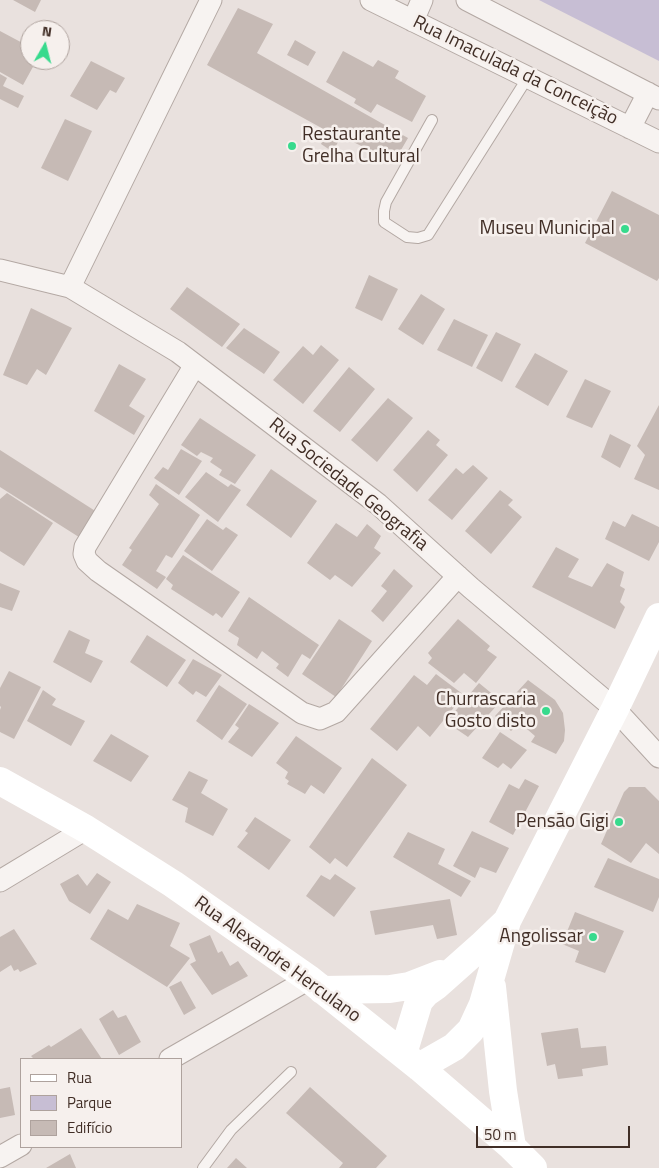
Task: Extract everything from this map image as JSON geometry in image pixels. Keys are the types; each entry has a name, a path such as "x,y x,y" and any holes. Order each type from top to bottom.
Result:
{"main road":[{"path":"507,921 460,965 436,986 426,992 419,1001 411,1060 454,1047 471,1030 484,1004 507,921 615,709 659,617"},
{"name":"Rua Alexandre Herculano","path":"0,781 86,829 173,884 315,985 411,1060 512,1147 533,1168"},
{"path":"315,985 390,989 425,981 460,965"},
{"path":"491,974 502,1081 512,1147"}],"street":[{"path":"70,287 212,0"},
{"name":"Rua Imaculada da Conceição","path":"371,0 659,142"},
{"path":"414,21 422,0"},
{"name":"Rua Imaculada da Conceição","path":"467,0 653,96"},
{"path":"630,128 653,96"},
{"name":"Rua Sociedade Geografia","path":"0,270 70,287 195,364 378,504 458,576 615,709 659,757"},
{"path":"195,364 86,547 84,554 87,562 98,571 302,713 320,720 336,712 458,576"},
{"path":"0,881 86,829"},
{"path":"172,1058 315,985"},
{"path":"0,1157 20,1146"}],"lane":[{"path":"432,120 386,202 384,211 384,222 407,237 418,238 428,235 528,77"},
{"path":"203,1168 230,1130 291,1072"}],"green space":[{"path":"539,0 659,0 659,61"}],"building":[{"path":"13,0 41,0 35,12"},
{"path":"238,8 273,24 257,53 408,138 394,162 341,136 333,152 321,144 327,131 207,65"},
{"path":"0,31 20,42 20,70 31,70 23,85 0,72"},
{"path":"295,40 316,52 308,66 287,55"},
{"path":"343,51 373,67 378,60 399,71 395,78 426,96 412,122 377,104 371,113 354,103 356,99 326,82"},
{"path":"91,61 125,78 116,93 110,90 97,110 70,96"},
{"path":"0,74 7,78 3,86 24,96 18,108 0,99"},
{"path":"65,119 92,131 68,181 41,168"},
{"name":"Museu Municipal","path":"612,191 659,215 659,278 657,281 585,243"},
{"path":"369,275 398,289 382,321 355,308"},
{"path":"187,287 240,324 222,347 170,309"},
{"path":"421,294 445,309 423,345 398,329"},
{"path":"31,308 72,328 46,375 37,369 27,385 3,375"},
{"path":"454,319 488,335 472,367 437,350"},
{"path":"244,328 280,352 264,374 226,348"},
{"path":"496,332 521,344 502,382 476,368"},
{"path":"321,345 339,360 303,404 273,380 303,346 313,355"},
{"path":"535,353 568,371 548,406 515,387"},
{"path":"119,364 146,379 129,406 145,416 134,435 94,411"},
{"path":"349,367 375,389 340,432 313,411"},
{"path":"585,379 611,391 592,428 566,417"},
{"path":"388,398 413,418 377,462 351,440"},
{"path":"659,405 659,490 634,479 645,455 637,446"},
{"path":"200,418 256,455 235,484 219,475 222,470 210,462 213,458 201,452 197,456 181,445"},
{"path":"428,430 440,440 436,445 448,455 417,492 393,470"},
{"path":"610,434 631,445 620,468 601,457"},
{"path":"181,449 202,461 179,495 154,478 163,467 168,470"},
{"path":"0,450 100,514 82,539 0,487"},
{"path":"473,465 488,478 452,520 428,500 456,468 463,474"},
{"path":"271,469 317,501 291,538 246,505"},
{"path":"206,472 228,487 231,484 241,490 218,522 185,497"},
{"path":"156,484 200,515 172,558 166,555 156,571 166,577 157,589 122,565 132,550 129,548 159,504 149,495"},
{"path":"500,490 513,500 508,505 522,517 491,554 465,531"},
{"path":"7,493 53,523 24,566 0,551 0,499"},
{"path":"632,514 659,527 659,542 649,561 605,539 613,521 625,527"},
{"path":"207,519 223,530 226,527 238,535 212,571 184,551"},
{"path":"336,523 357,537 367,524 381,536 374,548 381,553 352,587 335,575 330,580 307,563"},
{"path":"556,547 579,559 568,577 592,587 607,563 624,572 620,586 625,589 620,602 625,607 615,629 532,587"},
{"path":"183,555 240,592 222,618 216,613 213,616 171,589 173,585 166,579"},
{"path":"394,569 413,586 383,622 371,611 387,591 381,586"},
{"path":"0,583 20,591 12,611 0,607"},
{"path":"249,597 319,645 310,659 302,654 288,677 276,668 279,664 262,651 257,659 237,645 239,638 228,631"},
{"path":"339,619 372,641 336,697 302,674"},
{"path":"458,619 490,646 487,650 497,657 476,683 464,673 454,683 428,663 432,658 428,653"},
{"path":"69,630 90,640 85,653 103,661 91,683 53,662"},
{"path":"147,635 186,660 167,687 130,662"},
{"path":"193,659 222,675 206,697 196,691 193,695 178,683"},
{"path":"9,671 41,687 14,739 0,732 0,688"},
{"path":"436,674 464,695 430,737 418,726 397,751 370,729 414,675 427,685"},
{"path":"528,680 555,700 563,713 564,741 556,754 531,742 535,736 520,723 511,731 495,716"},
{"path":"479,683 501,701 468,737 446,722"},
{"path":"219,685 247,704 222,740 196,721"},
{"path":"43,690 56,699 52,705 85,721 71,746 27,721"},
{"path":"249,704 279,723 252,757 228,742 239,728 235,725"},
{"path":"500,732 527,750 511,769 503,763 498,768 482,758"},
{"path":"111,734 149,756 131,782 93,761"},
{"path":"296,736 342,768 324,794 311,785 305,794 287,784 289,781 285,778 288,772 276,763"},
{"path":"372,758 407,785 347,867 335,858 330,864 309,847"},
{"path":"189,771 208,780 201,793 228,809 213,836 185,822 188,808 172,800"},
{"path":"525,779 539,786 513,835 489,822 509,784 519,789"},
{"path":"629,787 645,787 659,801 659,854 646,843 631,863 601,844 624,792"},
{"path":"255,817 291,840 269,870 237,847 248,833 245,831"},
{"path":"472,831 509,848 496,873 480,867 475,878 453,866"},
{"path":"408,832 445,849 438,864 471,881 461,897 393,857"},
{"path":"608,858 659,879 659,897 653,912 594,887"},
{"path":"97,873 111,882 90,914 69,901 60,884 78,874 87,886"},
{"path":"335,874 356,888 334,917 306,896 321,875 330,880"},
{"path":"450,899 457,935 437,939 433,925 375,935 370,911"},
{"path":"137,904 180,923 170,946 190,958 167,987 90,939 108,909 128,920"},
{"name":"Angolissar","path":"575,912 624,931 605,973 575,962 579,951 562,944"},
{"path":"14,929 37,964 20,972 18,969 14,971 11,965 0,972 0,937"},
{"path":"210,935 218,953 222,951 230,966 238,961 248,976 212,995 190,964 196,961 189,944"},
{"path":"181,981 196,1008 184,1015 169,987"},
{"path":"113,1010 118,1018 126,1015 141,1042 119,1055 99,1019"},
{"path":"81,1028 101,1058 33,1058 31,1056 49,1045 51,1047"},
{"path":"578,1028 581,1048 606,1046 608,1065 582,1069 583,1076 558,1079 555,1064 547,1066 541,1033"},
{"path":"10,1087 15,1115 0,1118 0,1089"},
{"path":"310,1087 387,1156 376,1168 339,1168 343,1163 286,1113"},
{"path":"70,1154 76,1168 46,1168"},
{"path":"236,1158 247,1168 227,1168"}],"place":[{"name":"Restaurante Grelha Cultural","path":"292,146"},
{"name":"Museu Municipal","path":"625,229"},
{"name":"Churrascaria Gosto disto","path":"546,711"},
{"name":"Pensão Gigi","path":"619,822"},
{"name":"Angolissar","path":"593,937"}]}
